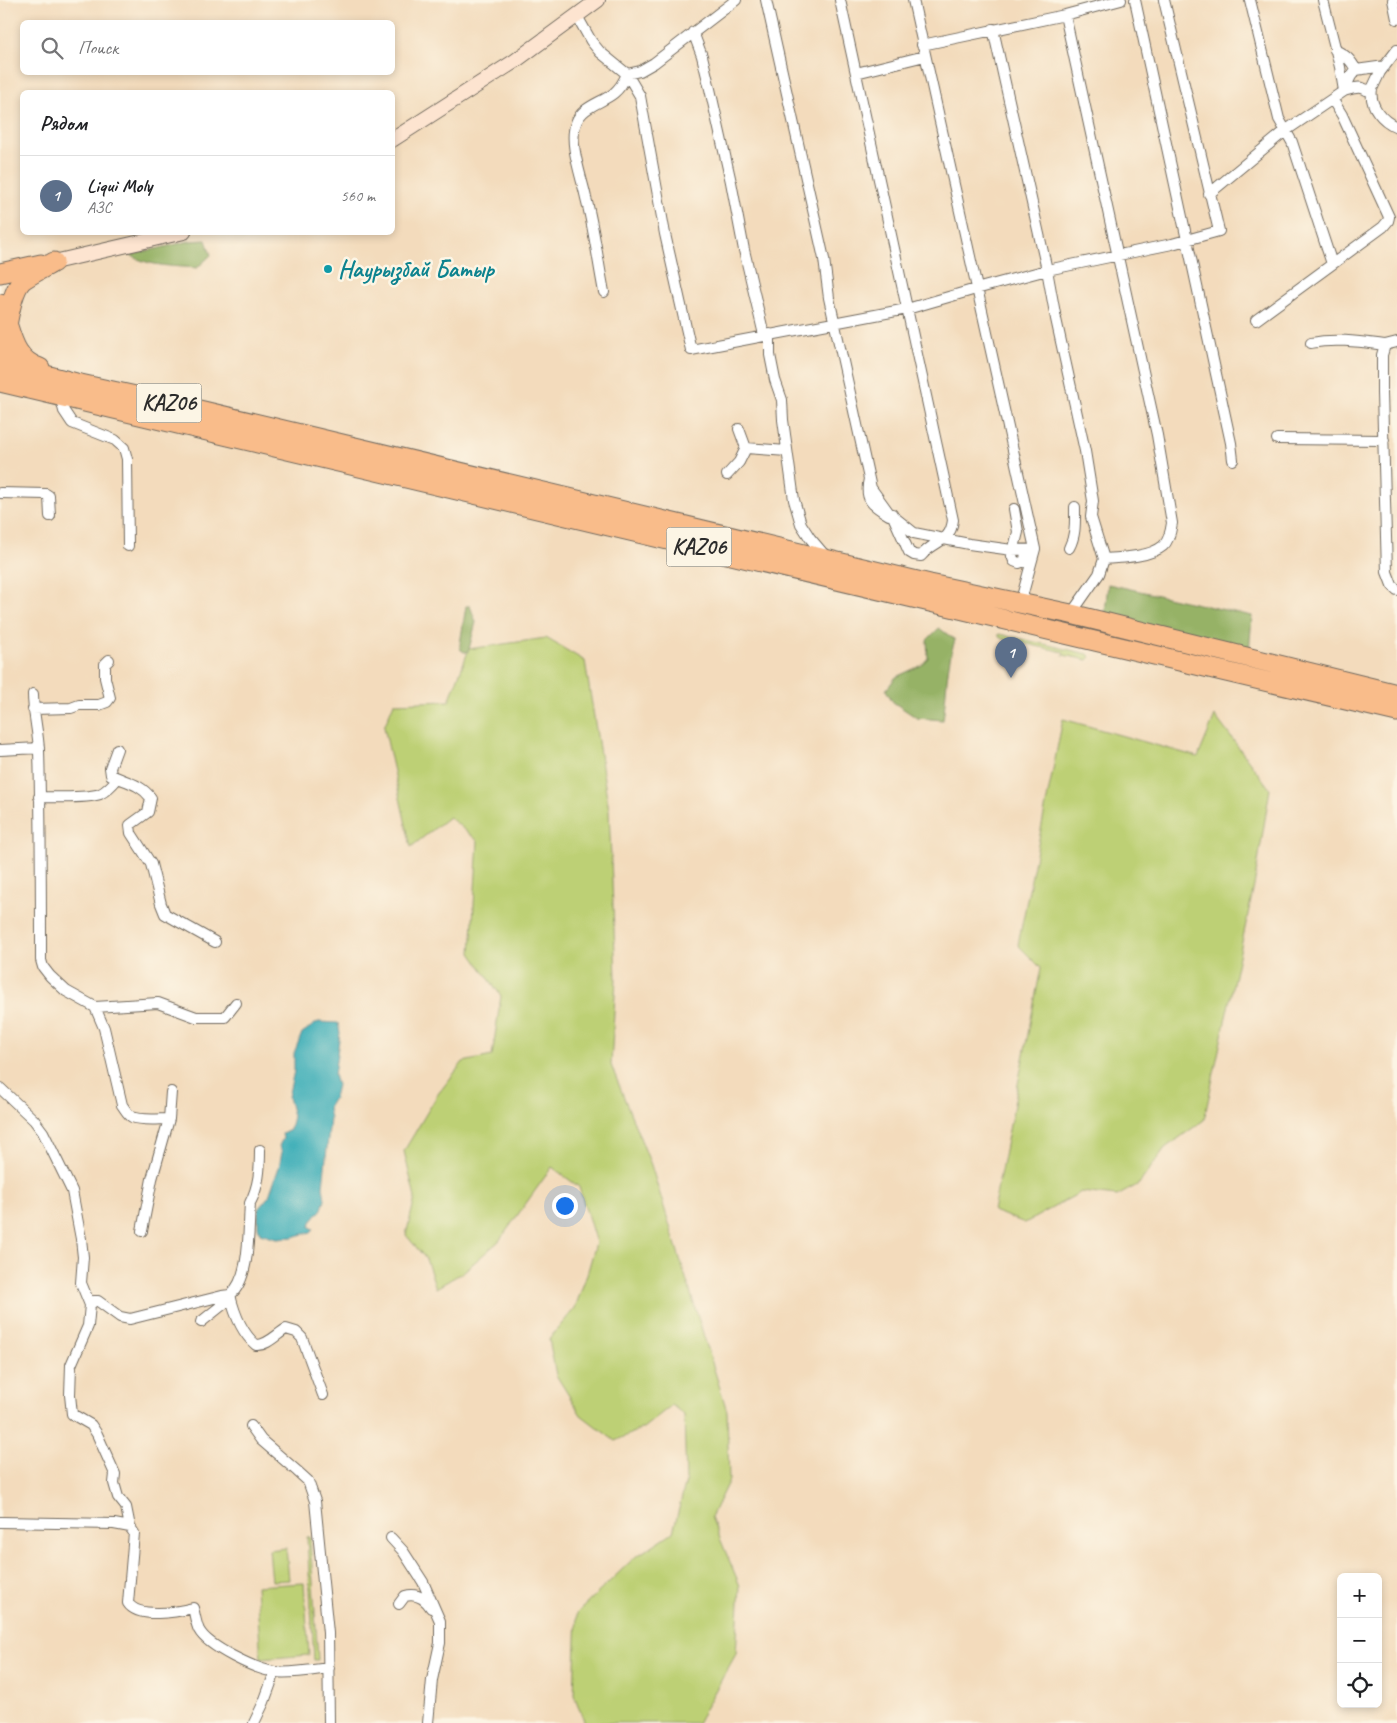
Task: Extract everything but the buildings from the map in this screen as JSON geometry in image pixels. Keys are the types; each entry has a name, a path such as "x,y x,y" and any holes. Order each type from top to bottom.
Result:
{"highway":[{"path":"0,273 54,262"},
{"path":"0,354 8,326 12,301 17,288 24,280 54,262"},
{"path":"0,304 21,357 31,365 69,378 76,383"},
{"name":"KАZ06","path":"0,363 76,383 191,408 828,560 1072,614 1397,694"},
{"name":"KАZ06","path":"0,382 187,424 963,611 1397,712"}],"main road":[{"path":"395,138 515,61 598,0"},
{"path":"54,262 171,235"}],"street":[{"path":"604,292 586,198 573,143 575,124 581,114 595,103 607,98 616,91 627,74 640,71 654,63 736,0"},
{"path":"766,0 824,259 834,322 871,488 892,514 914,533 969,544 1014,550 1030,550"},
{"path":"840,0 954,520 952,531 921,556 914,555 908,552 892,514"},
{"path":"913,0 1030,550 1020,604"},
{"path":"922,45 1065,15 1121,0"},
{"path":"1135,0 1188,240 1233,460"},
{"path":"577,16 591,41 600,52 627,74 640,96 665,234 691,350 767,334 907,309 1047,270 1188,240 1219,231 1164,0"},
{"path":"1250,0 1279,119 1292,142 1332,264"},
{"path":"1323,0 1344,91"},
{"path":"1393,0 1397,19"},
{"path":"1065,15 1157,435 1172,523 1170,533 1164,545 1152,552 1129,557 1104,559"},
{"path":"993,29 1085,451 1093,501 1091,517 1104,559 1099,574 1072,614"},
{"path":"693,32 710,89 744,250 767,334 775,380 782,400 794,500 802,524 810,538 828,560"},
{"path":"1336,50 1351,61 1356,70"},
{"path":"1397,50 1385,66 1372,89 1371,96 1376,110 1397,127"},
{"path":"856,73 925,56"},
{"path":"1356,70 1385,66"},
{"path":"1344,91 1356,70"},
{"path":"1210,194 1285,131 1344,91 1355,87 1366,90 1372,89"},
{"path":"1256,320 1383,227 1388,221 1393,220 1342,115 1332,99"},
{"path":"1311,343 1323,341 1370,343 1385,346 1397,342"},
{"path":"1385,346 1382,355 1387,572 1392,585 1397,590"},
{"path":"60,395 64,411 72,423 115,440 124,448 127,460 128,546"},
{"path":"726,475 739,462 746,448 739,429"},
{"path":"1277,439 1384,440"},
{"path":"746,448 787,451"},
{"path":"0,492 46,494 49,496 50,516"},
{"path":"1076,526 1086,514 1093,501"},
{"path":"1069,548 1076,526 1075,508"},
{"path":"1014,509 1018,532 1014,550"},
{"path":"33,709 71,708 79,704 99,705 107,702 110,698 105,678 105,664 109,660"},
{"path":"32,694 38,748 40,797 41,960 43,967 66,991 95,1007 158,1003 196,1018 209,1018 226,1016 236,1004"},
{"path":"0,750 38,748"},
{"path":"117,749 110,768 111,775 130,782 146,791 151,798 148,812 130,825 131,833 151,864 165,914 215,942"},
{"path":"40,797 98,794 108,789 118,778"},
{"path":"95,1007 104,1028 122,1105 132,1117 169,1119"},
{"path":"0,1088 34,1120 43,1132 72,1191 83,1257 81,1283 94,1303 120,1317 130,1319 222,1296 230,1297"},
{"path":"142,1230 152,1179 169,1119 171,1092"},
{"path":"201,1322 230,1297 243,1276 250,1203 260,1177 260,1150"},
{"path":"230,1297 233,1308 242,1325 256,1345 265,1343 286,1329 296,1332 302,1338 323,1395"},
{"path":"94,1303 88,1326 71,1365 70,1395 72,1414 91,1426 97,1434 115,1474 114,1483 118,1497 126,1507 130,1527 134,1533 128,1603 131,1608 148,1614 193,1608 198,1629 214,1646 244,1662 274,1672 329,1668"},
{"path":"251,1426 261,1440 298,1470 308,1481 315,1501 329,1668 329,1723"},
{"path":"0,1522 114,1524 130,1527"},
{"path":"391,1538 403,1551 419,1576 440,1619 440,1643 432,1680 428,1723"},
{"path":"399,1604 405,1596 410,1594 420,1597 428,1603 440,1619"},
{"path":"254,1723 264,1702 274,1672"}],"green space":[{"path":"206,240 211,255 197,268 154,264 130,255 190,241"},
{"path":"1108,584 1252,616 1249,653 1108,618 1105,612"},
{"path":"466,606 470,606 476,622 469,649 467,652 464,652 460,649 460,644"},
{"path":"939,628 955,640 948,669 943,720 917,718 893,702 886,690 896,677 922,665 928,658 927,640"},
{"path":"999,634 1088,654 1090,657 1088,660 1063,655 1064,652 1022,643 1019,645 999,637"},
{"path":"546,638 585,661 609,810 616,978 611,1065 651,1165 727,1411 729,1480 711,1517 740,1586 736,1654 697,1723 585,1723 574,1695 577,1613 634,1558 673,1532 686,1481 684,1415 672,1405 643,1428 615,1441 581,1415 556,1375 549,1339 575,1308 596,1243 579,1187 552,1167 499,1241 462,1273 436,1288 426,1259 406,1235 415,1198 404,1151 438,1094 463,1062 492,1056 501,996 471,953 478,841 449,817 411,847 384,727 394,703 449,701 469,649"},
{"path":"1215,716 1270,789 1254,886 1204,1120 1165,1148 1139,1184 1117,1196 1081,1192 1025,1223 993,1211 1041,968 1018,945 1063,719 1198,757"},
{"path":"307,1537 310,1537 318,1660 314,1660"},
{"path":"286,1548 289,1580 272,1581 269,1550"},
{"path":"304,1583 309,1655 261,1659 256,1586"}],"water":[{"path":"318,1022 338,1023 340,1033 334,1075 337,1085 334,1098 328,1108 330,1119 323,1187 325,1199 322,1209 311,1222 310,1227 314,1229 311,1232 293,1237 277,1238 260,1233 258,1209 269,1196 279,1167 282,1152 279,1146 283,1138 282,1134 290,1130 293,1116 288,1097 294,1071 294,1053 302,1033"}],"place":[{"name":"Наурызбай Батыр","path":"328,269"},
{"name":"Liqui Moly","path":"1011,678"}]}
